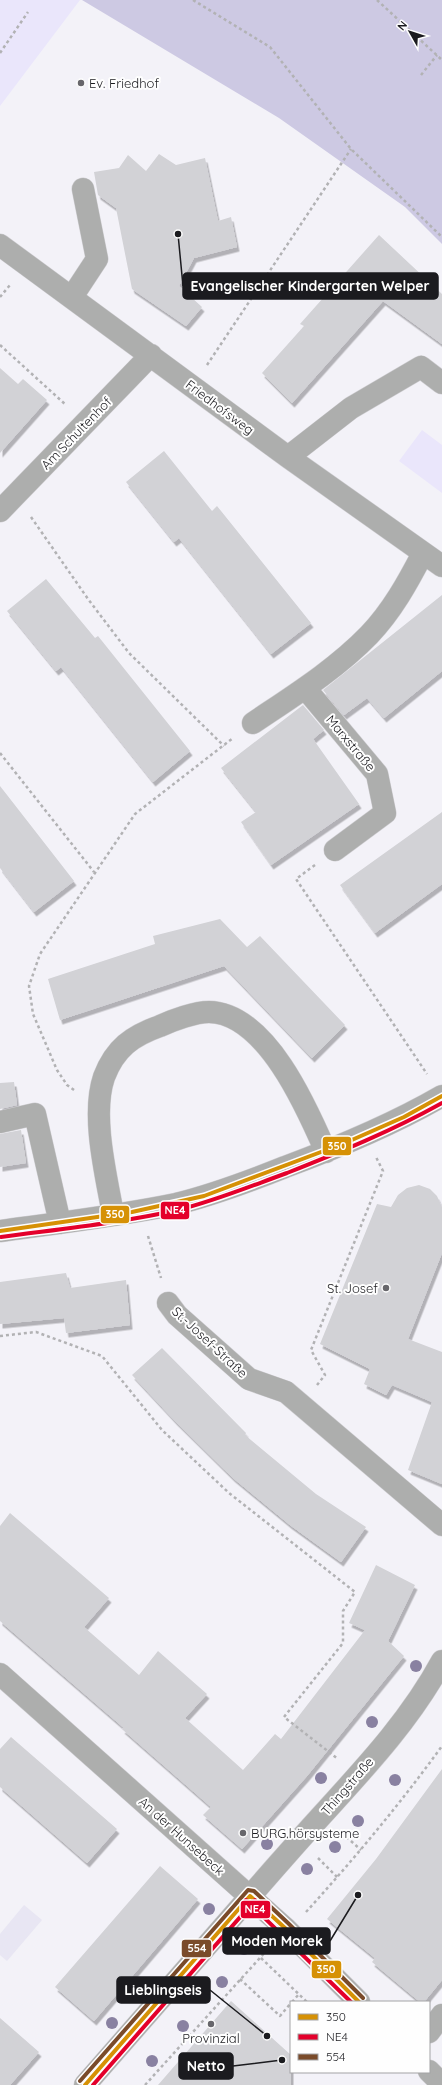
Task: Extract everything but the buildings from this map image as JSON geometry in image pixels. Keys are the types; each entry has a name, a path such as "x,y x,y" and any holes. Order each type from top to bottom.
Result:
{"street":[{"path":"72,297 97,259 83,189"},
{"name":"Friedhofsweg","path":"0,245 288,457 442,566"},
{"name":"Am Schultenhof","path":"0,511 151,355"},
{"path":"288,457 350,408 421,367 442,383"},
{"path":"253,723 324,674 370,634 402,593 423,553"},
{"name":"Marxstraße","path":"305,688 377,774 385,814 335,850"},
{"path":"113,1214 102,1148 99,1110 104,1077 118,1050 138,1034 172,1020 209,1012 230,1016 247,1026 280,1062 305,1103 326,1152"},
{"path":"0,1231 60,1224 178,1203 252,1180 326,1152 365,1136 442,1096"},
{"path":"0,1122 35,1114 60,1224"},
{"name":"St.-Josef-Straße","path":"168,1303 177,1315 249,1379 286,1392 442,1525"},
{"name":"Thingstraße","path":"85,2085 358,1775 406,1717 432,1680 442,1661"},
{"name":"An der Hunsebeck","path":"0,1674 250,1896 285,1928 358,2001"},
{"path":"430,2031 442,2015"},
{"path":"430,2072 442,2084"}],"path":[{"path":"193,0 270,47 351,149 442,237"},
{"path":"377,0 442,60"},
{"path":"0,53 28,12"},
{"path":"421,75 437,56"},
{"path":"192,386 351,149"},
{"path":"0,345 86,423"},
{"path":"15,496 88,599 129,653 224,746"},
{"path":"99,1110 67,1085 57,1070 33,1014 29,986 40,954 94,872 135,814 253,723"},
{"path":"0,753 94,872"},
{"path":"335,850 296,879 442,1096"},
{"path":"301,1405 325,1375 311,1350 383,1171 365,1136"},
{"name":"St.-Josef-Straße","path":"141,1210 168,1303"},
{"path":"0,1336 36,1332 102,1356 162,1430 224,1488 355,1592 343,1611 343,1643 284,1718 358,1775"},
{"path":"145,2085 240,1979 261,1958 285,1928 306,1912 408,1792 442,1746"},
{"path":"316,1856 337,1876"},
{"path":"261,1958 306,2001"},
{"path":"240,1979 280,2016 290,2005"},
{"path":"293,2001 298,1994"}],"shaded area":[{"path":"0,0 80,0 0,106"},
{"path":"82,0 442,0 442,244 405,207 279,118"},
{"path":"422,430 442,445 442,493 399,461"},
{"path":"24,1905 42,1920 7,1961 0,1955 0,1934"}],"transit line":[{"name":"350","path":"0,1231 132,1212 204,1196 345,1143 404,1117 442,1096"},
{"name":"NE4","path":"1,1237 134,1219 178,1210 206,1202 287,1173 346,1149 404,1123 442,1103"},
{"name":"554","path":"80,2081 248,1890 254,1891 363,1998"},
{"name":"350","path":"250,1896 285,1928 358,2001"},
{"name":"350","path":"85,2085 250,1896"},
{"name":"NE4","path":"246,1900 350,2001"},
{"name":"NE4","path":"93,2085 255,1900"}],"place":[{"name":"Ev. Friedhof","path":"81,83"},
{"name":"Evangelischer Kindergarten Welper","path":"178,234"},
{"name":"St. Josef","path":"386,1288"},
{"name":"BURG.hörsysteme","path":"243,1833"},
{"name":"Moden Morek","path":"358,1895"},
{"name":"Provinzial","path":"211,2024"},
{"name":"Lieblingseis","path":"267,2036"},
{"name":"Netto","path":"282,2060"}]}
